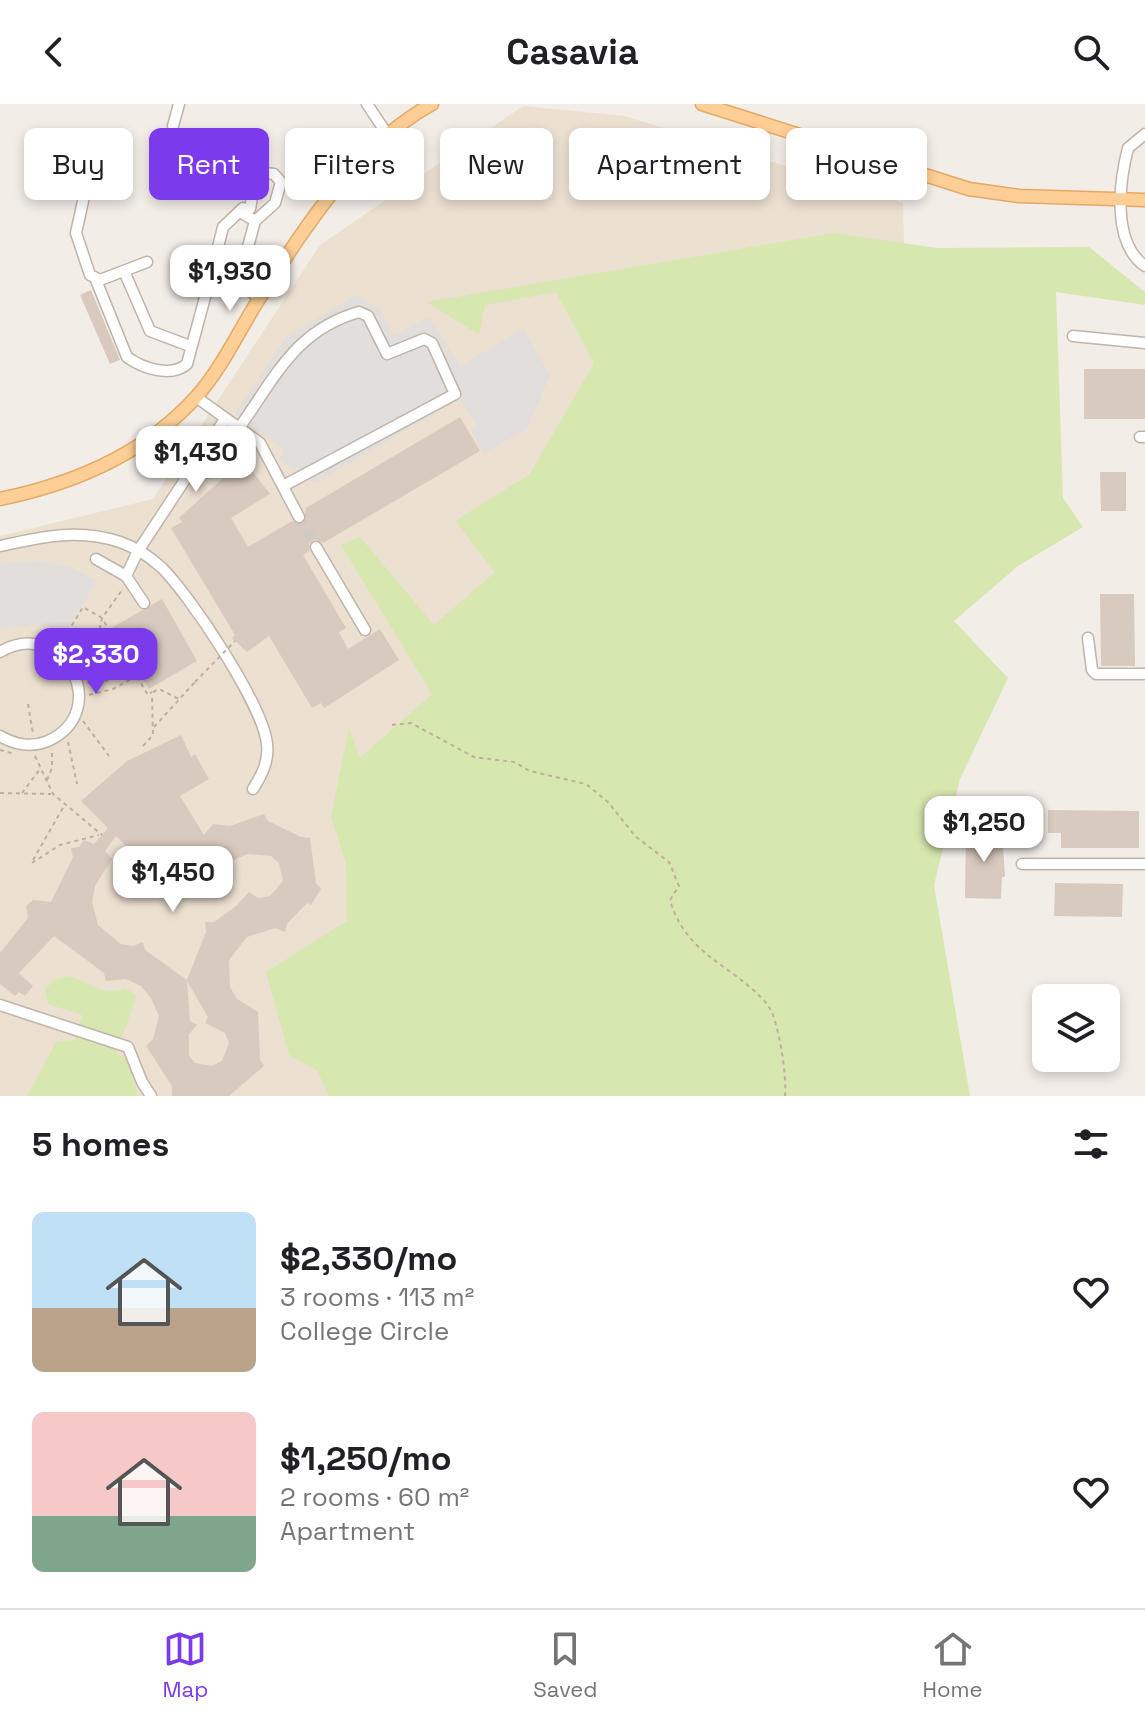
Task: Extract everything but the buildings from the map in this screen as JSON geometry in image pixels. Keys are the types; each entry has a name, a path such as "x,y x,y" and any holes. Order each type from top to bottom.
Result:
{"main road":[{"path":"396,128 432,104"},
{"path":"702,104 969,189 1019,196 1145,200"},
{"path":"0,499 35,492 120,457 196,397 223,364 260,298 328,200"}],"street":[{"path":"173,126 179,104"},
{"path":"367,104 383,128"},
{"path":"1145,134 1128,148 1122,200 1125,241 1129,252 1145,266"},
{"path":"238,283 255,221 275,203 281,184 269,174"},
{"path":"84,200 77,236 90,275 96,280 131,360 163,371 176,371 187,364 223,227 242,210 250,209 251,200"},
{"path":"242,210 255,221"},
{"path":"96,280 147,262"},
{"path":"124,271 150,331 190,346"},
{"path":"211,275 238,283 260,298"},
{"path":"239,428 299,342 346,316 359,312 368,316 390,355 424,339 432,343 455,394 283,486"},
{"path":"1073,336 1145,343"},
{"path":"196,397 260,443 299,517"},
{"path":"128,578 138,551 225,419"},
{"path":"0,546 67,533 89,534 138,551 158,565 184,593 264,728 267,754 264,770 253,789"},
{"path":"316,547 365,630"},
{"path":"96,559 128,578 144,603"},
{"path":"1088,638 1092,670 1096,674 1145,674"},
{"path":"0,652 32,643 48,647 58,653 73,674 79,698 75,718 64,732 35,750 0,736"},
{"path":"1022,864 1145,864"},
{"path":"0,1005 120,1042 128,1047 151,1096"}],"path":[{"path":"87,706 87,684 102,618 128,578"},
{"path":"70,653 63,640 83,607 102,618 148,695 159,689 179,699"},
{"path":"154,727 235,641"},
{"path":"87,684 106,681 132,667"},
{"path":"83,672 87,684"},
{"path":"87,695 113,689 137,676"},
{"path":"143,746 149,742 154,727 152,692"},
{"path":"28,704 35,750 46,783 64,805 102,835 60,845 32,863 64,805"},
{"path":"82,720 109,756"},
{"path":"392,725 411,723 474,757 514,762 530,771 586,784 598,792 635,836 669,862 679,886 670,900 684,932 719,967 769,1006 778,1034 785,1096"},
{"path":"35,750 52,751 68,740 77,784"},
{"path":"0,750 20,755"},
{"path":"46,783 52,768 52,751"},
{"path":"21,793 40,769"},
{"path":"0,793 53,794"}],"shaded area":[{"path":"523,106 625,116 663,128 569,128 569,200 770,200 770,161 786,166 786,200 893,200 903,203 925,1096 0,1096 0,536 153,499 320,245 386,200 424,200 424,174 440,163 440,200 553,200 553,128 491,128"},
{"path":"357,295 379,309 393,336 430,317 460,366 523,329 550,375 527,429 484,453 470,430 477,426 460,399 315,483 279,460 285,450 235,414 287,336"},
{"path":"37,561 70,567 97,581 65,633 39,624 0,629 0,564"}],"green space":[{"path":"834,233 937,248 1089,247 1145,292 1145,305 1056,292 1063,498 1083,527 1018,566 954,621 1008,678 960,779 934,885 970,1096 329,1096 317,1070 289,1055 266,972 347,921 346,863 331,816 349,729 360,758 432,694 341,545 360,537 434,625 495,572 455,521 530,474 594,363 556,292 485,305 479,335 427,302"},
{"path":"70,976 103,990 124,988 137,995 116,1054 127,1058 138,1096 27,1096 56,1042 75,1040 82,1015 48,1004 45,989 56,979"}],"tunnel":[{"path":"299,517 316,547"}]}
